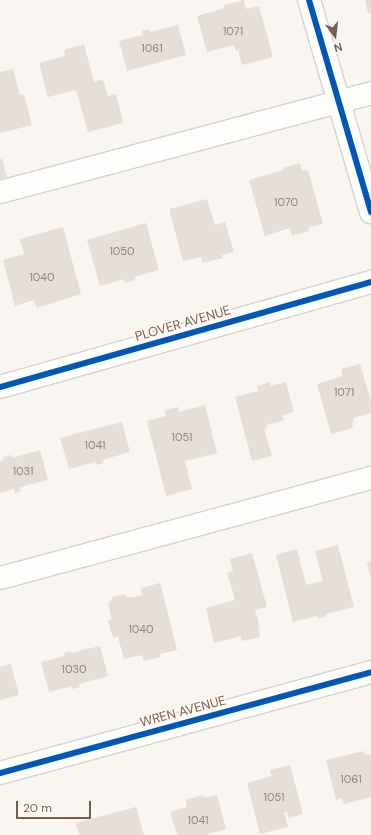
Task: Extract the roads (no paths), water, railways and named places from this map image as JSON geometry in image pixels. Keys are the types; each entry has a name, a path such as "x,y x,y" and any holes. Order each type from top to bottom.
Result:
{"street":[{"path":"308,0 371,212"},
{"path":"0,192 371,93"},
{"name":"PLOVER AVENUE","path":"0,387 371,282"},
{"path":"0,578 371,478"},
{"name":"WREN AVENUE","path":"0,773 371,672"}]}
